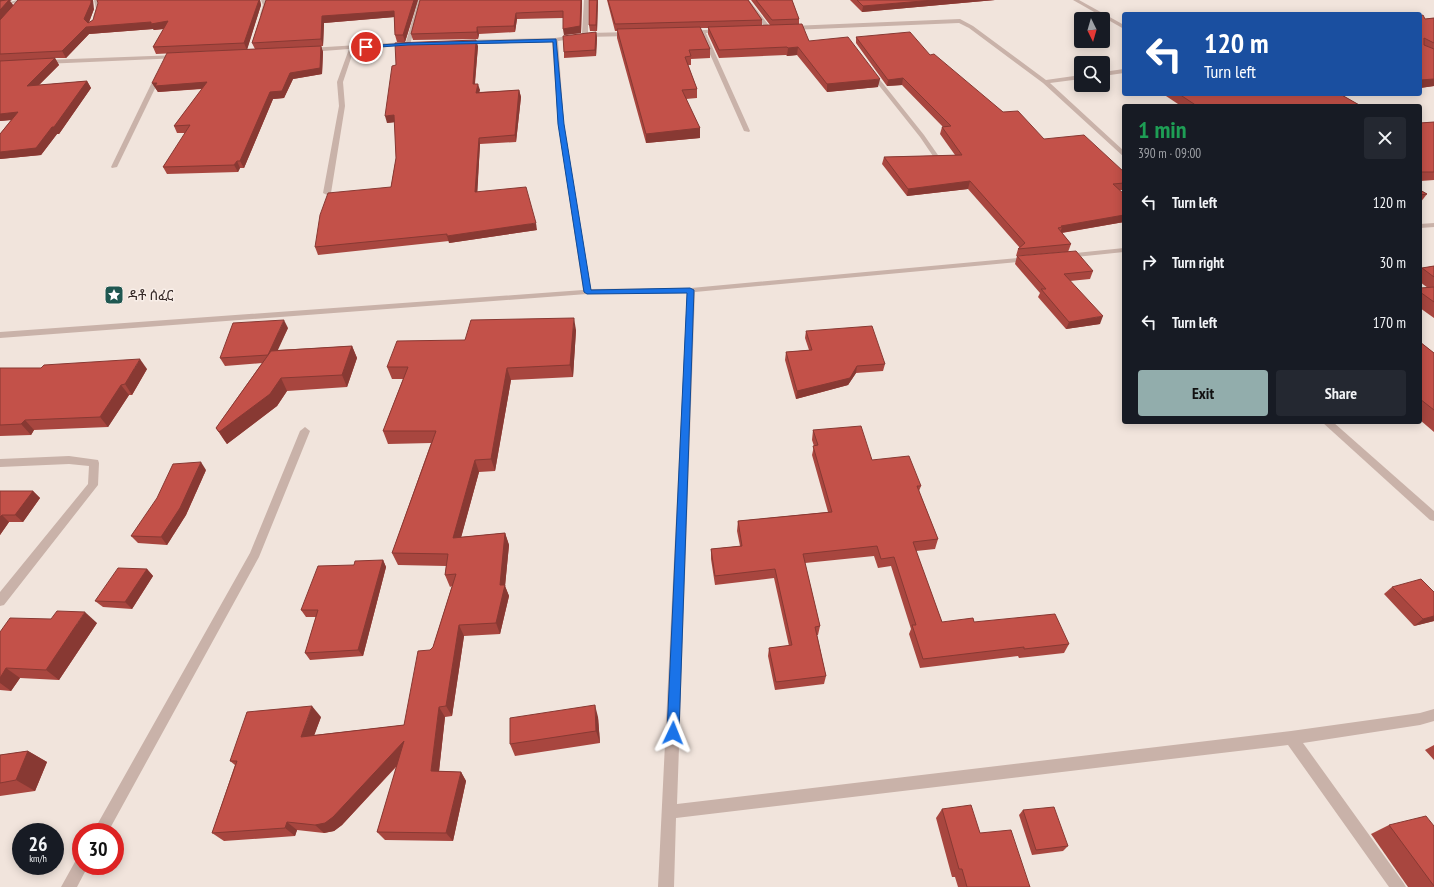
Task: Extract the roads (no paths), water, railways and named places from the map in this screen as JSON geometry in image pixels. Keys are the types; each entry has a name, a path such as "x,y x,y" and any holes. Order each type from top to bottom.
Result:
{"street":[{"path":"0,6 23,0"},
{"path":"14,11 23,0"},
{"path":"94,20 98,9 96,0"},
{"path":"261,19 266,5 263,0"},
{"path":"408,44 420,0"},
{"path":"586,0 586,35"},
{"path":"747,0 769,29"},
{"path":"1075,0 1122,25"},
{"path":"785,28 960,21 971,27 1045,82 1122,153"},
{"path":"840,27 845,33"},
{"path":"761,29 777,28"},
{"path":"679,33 725,31"},
{"path":"702,32 747,131"},
{"path":"454,43 555,40 586,35 640,34"},
{"path":"555,40 561,124 587,292"},
{"path":"305,50 416,44"},
{"path":"327,193 342,106 340,82 352,48"},
{"path":"40,62 182,57"},
{"path":"114,167 167,58"},
{"path":"866,64 922,136 937,158"},
{"path":"1110,73 1122,71"},
{"path":"1045,82 1074,78"},
{"path":"1422,226 1434,225"},
{"path":"1061,256 1122,250"},
{"path":"0,336 587,292 690,290 1037,258"},
{"path":"666,887 690,290"},
{"path":"1329,424 1434,517"},
{"path":"105,823 255,554 305,431"},
{"path":"0,463 69,460 94,464 93,484 0,601"},
{"path":"670,812 1291,738 1420,719 1434,715"},
{"path":"1291,738 1398,887"},
{"path":"69,887 76,875"}],"place":[{"name":"ዳቶ ሰፈር","path":"114,295"}]}
